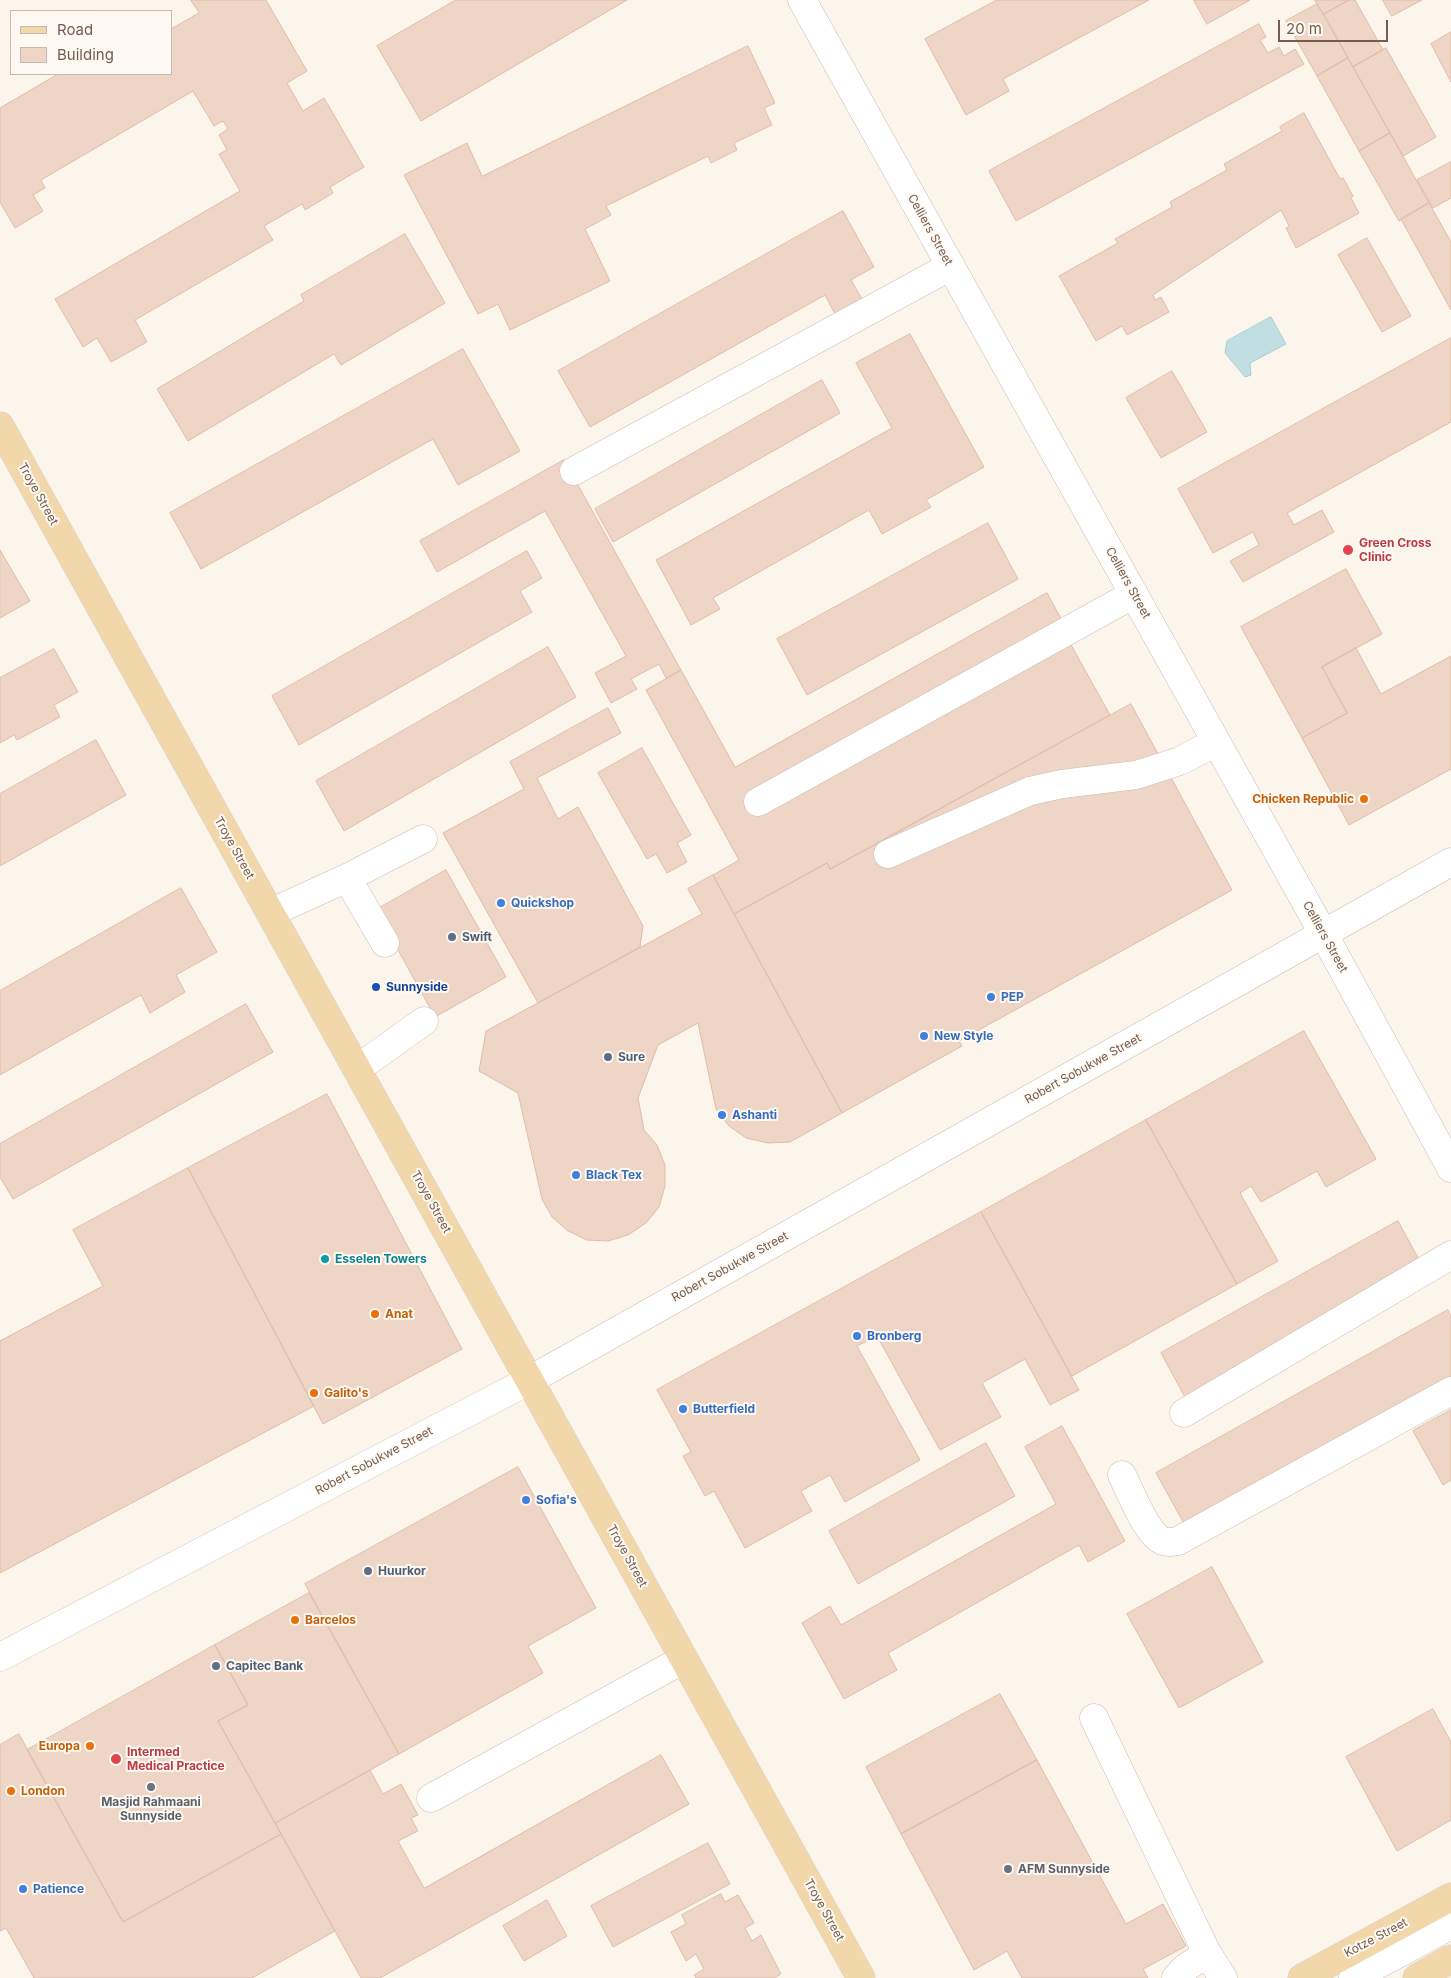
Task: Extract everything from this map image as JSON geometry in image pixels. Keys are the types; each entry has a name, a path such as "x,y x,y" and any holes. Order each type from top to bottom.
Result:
{"main road":[{"name":"Troye Street","path":"0,426 861,1978"},
{"name":"Kotze Street","path":"1302,1978 1451,1897"},
{"path":"1417,1978 1451,1959"}],"street":[{"name":"Celliers Street","path":"802,0 1323,933 1451,1168"},
{"path":"574,471 951,266"},
{"path":"758,802 1134,594"},
{"path":"888,854 1030,791 1062,784 1136,775 1180,761 1216,742"},
{"path":"270,913 347,878 423,839"},
{"name":"Robert Sobukwe Street","path":"0,1657 530,1380 1451,862"},
{"path":"347,878 385,943"},
{"path":"357,1069 424,1021"},
{"path":"1184,1413 1451,1255"},
{"path":"1122,1475 1150,1530 1161,1541 1169,1543 1178,1540 1451,1391"},
{"path":"431,1798 684,1659"},
{"path":"1094,1718 1207,1953 1223,1978"},
{"name":"Kotze Street","path":"1353,1978 1451,1925"},
{"path":"1176,1978 1184,1969 1207,1953"}],"water":[{"path":"1271,317 1286,344 1250,363 1251,375 1245,377 1225,353 1227,341"}],"building":[{"path":"191,0 266,0 307,71 287,83 303,111 324,98 364,167 330,187 333,193 305,210 302,204 264,226 273,240 135,320 147,342 111,362 97,338 83,347 55,299 240,191 219,154 227,150 219,135 228,129 223,121 214,126 193,91 41,180 45,188 33,195 43,211 15,228 0,202 0,108 56,75 172,75 172,28 199,13"},
{"path":"456,0 627,0 421,121 377,46"},
{"path":"997,0 1149,0 1003,79 1009,91 966,115 925,39"},
{"path":"1194,0 1250,0 1207,24"},
{"path":"1315,0 1349,0 1324,14"},
{"path":"1349,0 1355,0 1383,50 1353,67 1324,14"},
{"path":"1383,0 1422,0 1392,16"},
{"path":"1317,4 1348,58 1317,76 1286,21"},
{"path":"1259,24 1266,37 1260,40 1268,53 1279,47 1284,56 1295,49 1304,64 1016,221 989,171"},
{"path":"1451,32 1451,82 1431,44"},
{"path":"748,46 775,103 764,108 772,125 734,143 737,150 711,163 708,156 606,206 611,215 585,229 610,281 510,330 498,304 478,314 404,175 467,143 482,176"},
{"path":"1386,48 1436,137 1403,156 1353,67"},
{"path":"1348,58 1390,133 1359,151 1317,76"},
{"path":"1304,113 1340,179 1343,178 1353,196 1351,198 1359,213 1296,248 1286,228 1289,226 1281,210 1153,295 1155,300 1161,297 1169,312 1127,335 1122,326 1096,341 1059,276 1118,243 1115,239 1172,207 1170,202 1227,170 1224,164 1282,131 1280,127"},
{"path":"1390,133 1429,203 1399,221 1359,151"},
{"path":"1451,162 1451,198 1433,208 1417,180"},
{"path":"1429,203 1451,242 1451,310 1401,219"},
{"path":"843,211 874,267 851,280 862,299 835,314 825,295 590,427 558,371"},
{"path":"405,234 445,303 341,365 334,354 188,441 157,389 304,301 301,295"},
{"path":"1367,238 1411,316 1382,332 1338,255"},
{"path":"910,334 984,467 926,500 931,507 882,534 869,510 713,598 720,609 691,625 656,560 892,428 856,363"},
{"path":"1451,338 1451,422 1287,513 1294,525 1322,510 1334,532 1243,582 1230,561 1259,545 1253,532 1213,553 1178,489"},
{"path":"463,349 520,451 458,485 433,439 201,569 170,513"},
{"path":"1172,371 1207,432 1161,458 1126,398"},
{"path":"822,380 840,413 613,542 595,509"},
{"path":"564,460 681,670 666,678 659,664 631,679 637,689 611,703 595,673 626,656 545,511 437,572 420,541"},
{"path":"988,523 1018,579 807,695 777,639"},
{"path":"0,550 30,601 0,618"},
{"path":"527,551 542,578 520,591 532,612 299,745 272,696"},
{"path":"1346,569 1382,634 1322,667 1347,713 1302,738 1241,627"},
{"path":"1047,593 1063,622 1070,643 1110,715 830,869 827,863 734,914 713,875 739,860 646,690 681,670 735,767"},
{"path":"548,647 576,697 344,831 316,781"},
{"path":"1356,648 1381,694 1451,656 1451,769 1349,825 1302,738 1347,713 1322,667"},
{"path":"54,649 78,692 54,705 60,717 17,740 14,735 0,743 0,678"},
{"path":"1131,704 1232,890 959,1041 962,1046 842,1113 734,914 827,863 830,869"},
{"path":"608,708 621,733 537,778 558,819 578,807 643,926 640,947 538,1003 443,833 524,789 510,762"},
{"path":"96,740 126,795 0,866 0,794"},
{"path":"642,748 691,835 677,843 687,862 667,873 656,854 647,859 598,773"},
{"path":"446,870 506,977 435,1017 376,910"},
{"path":"713,875 842,1113 790,1142 768,1143 746,1138 729,1126 716,1109 698,1023 658,1045 638,1098 644,1130 657,1145 665,1165 665,1186 659,1207 646,1223 628,1235 608,1241 587,1240 568,1231 552,1217 542,1199 518,1093 479,1071 486,1031 702,914 688,889"},
{"path":"181,888 217,952 176,975 185,992 150,1013 141,995 0,1075 0,991"},
{"path":"246,1004 273,1052 13,1199 0,1177 0,1144"},
{"path":"1304,1031 1376,1159 1326,1187 1317,1171 1261,1202 1251,1186 1240,1193 1278,1261 1237,1284 1146,1120"},
{"name":"Esselen Towers","path":"327,1094 462,1349 323,1424 188,1168"},
{"path":"1146,1120 1237,1284 1072,1376 981,1212"},
{"path":"188,1168 314,1406 0,1573 0,1341 103,1286 73,1230"},
{"path":"981,1212 1079,1390 1050,1405 1025,1359 982,1383 1001,1417 940,1450 877,1336 857,1346 920,1460 845,1502 830,1475 801,1491 812,1511 745,1548 714,1491 705,1496 683,1456 691,1452 657,1390"},
{"path":"1398,1221 1423,1267 1186,1399 1161,1353"},
{"path":"1448,1310 1451,1316 1451,1379 1186,1527 1156,1473"},
{"path":"1451,1410 1451,1480 1443,1485 1413,1431"},
{"path":"1062,1426 1125,1541 1088,1562 1079,1545 888,1653 897,1670 844,1699 802,1623 830,1606 841,1625 1056,1504 1025,1447"},
{"path":"986,1443 1015,1496 858,1584 829,1531"},
{"path":"518,1467 596,1608 528,1646 543,1673 399,1754 305,1584"},
{"path":"1212,1567 1263,1662 1179,1708 1127,1614"},
{"path":"309,1593 399,1754 275,1823 218,1721 248,1705 215,1645"},
{"name":"Masjid Rahmaani Sunnyside","path":"215,1645 248,1705 218,1721 281,1834 123,1922 27,1750"},
{"path":"1000,1694 1037,1760 901,1834 866,1767"},
{"path":"1433,1709 1451,1742 1451,1820 1397,1851 1346,1757"},
{"path":"19,1734 123,1922 281,1834 335,1931 252,1978 34,1978 6,1928 0,1931 0,1745"},
{"path":"661,1755 689,1804 380,1978 361,1978 275,1823 370,1770 383,1794 401,1784 418,1815 411,1818 418,1831 398,1841 424,1888"},
{"name":"AFM Sunnyside","path":"1037,1760 1126,1924 1163,1904 1186,1946 1143,1969 1148,1978 1022,1978 1007,1951 974,1970 901,1834"},
{"path":"708,1843 730,1884 613,1947 591,1906"},
{"path":"721,1894 725,1902 738,1895 754,1923 745,1928 752,1941 761,1935 781,1974 774,1978 696,1978 694,1975 704,1969 696,1954 686,1961 671,1932 686,1924 682,1915"},
{"path":"547,1900 567,1936 524,1961 503,1926"}],"place":[{"name":"Green Cross Clinic","path":"1348,550"},
{"name":"Chicken Republic","path":"1364,799"},
{"name":"Quickshop","path":"501,903"},
{"name":"Swift","path":"452,937"},
{"name":"Sunnyside","path":"376,987"},
{"name":"PEP","path":"991,997"},
{"name":"New Style","path":"924,1036"},
{"name":"Sure","path":"608,1057"},
{"name":"Ashanti","path":"722,1115"},
{"name":"Black Tex","path":"576,1175"},
{"name":"Esselen Towers","path":"325,1259"},
{"name":"Anat","path":"375,1314"},
{"name":"Bronberg","path":"857,1336"},
{"name":"Galito's","path":"314,1393"},
{"name":"Butterfield","path":"683,1409"},
{"name":"Sofia's","path":"526,1500"},
{"name":"Huurkor","path":"368,1571"},
{"name":"Barcelos","path":"295,1620"},
{"name":"Capitec Bank","path":"216,1666"},
{"name":"Europa","path":"90,1746"},
{"name":"Intermed Medical Practice","path":"116,1759"},
{"name":"Masjid Rahmaani Sunnyside","path":"151,1787"},
{"name":"London","path":"11,1791"},
{"name":"AFM Sunnyside","path":"1008,1869"},
{"name":"Patience","path":"23,1889"}]}
